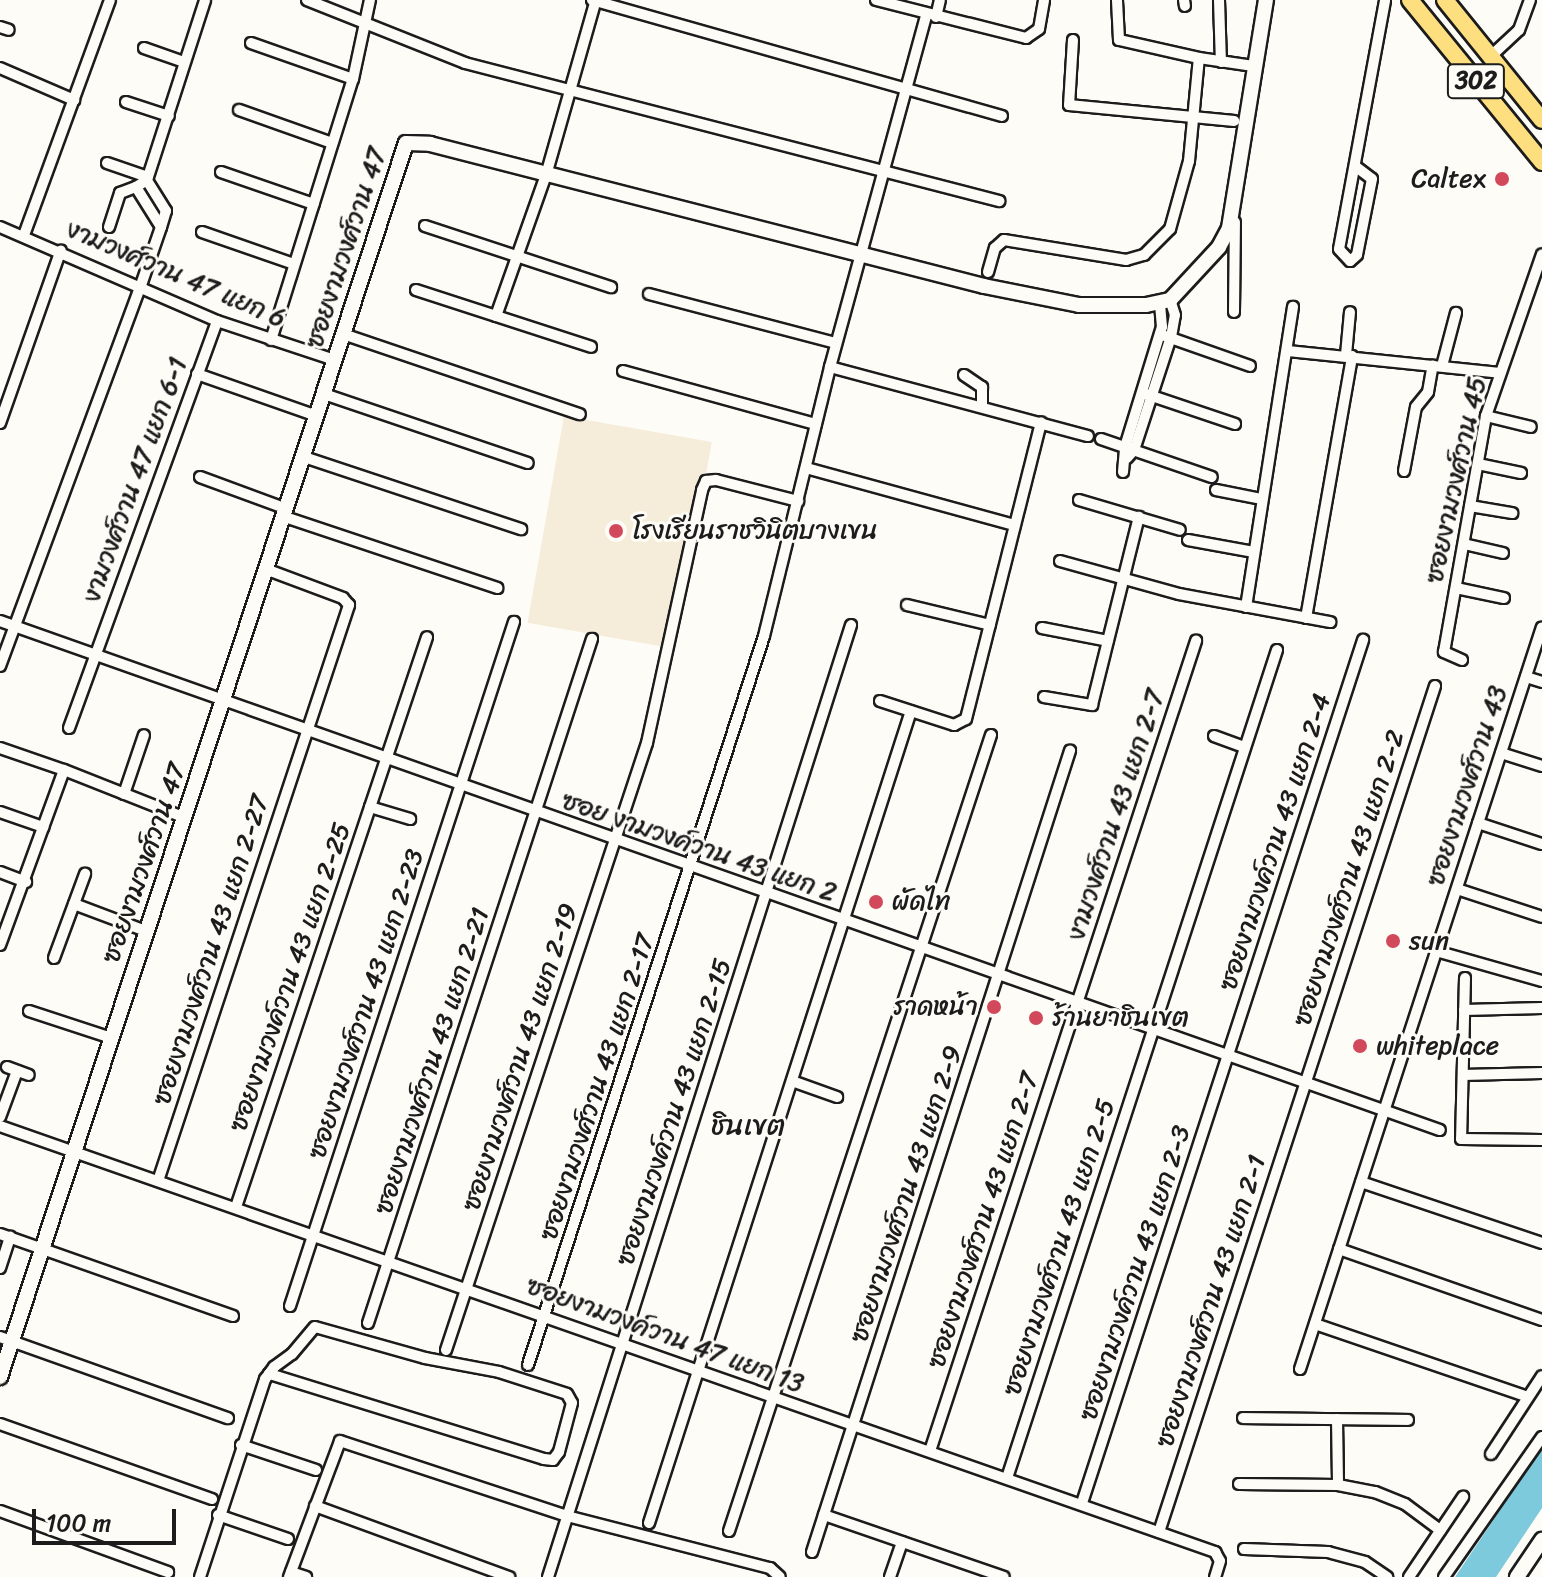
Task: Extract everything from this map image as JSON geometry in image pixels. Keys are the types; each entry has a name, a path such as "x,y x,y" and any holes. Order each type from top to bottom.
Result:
{"main road":[{"name":"302","path":"1410,0 1542,162"},
{"name":"302","path":"1447,1 1542,120"}],"street":[{"path":"24,235 110,0"},
{"path":"307,0 465,63 999,201"},
{"path":"271,340 353,79 370,0"},
{"path":"496,316 546,175 594,0 904,92 1002,116"},
{"path":"876,0 1026,38 1039,29 1044,0"},
{"name":"ซอยงามวงศ์วาน 43 แยก 2-17","path":"528,1365 764,636 836,343 904,92 931,16 940,0"},
{"path":"1117,0 1119,40 1199,58 1253,66"},
{"path":"1219,0 1221,62"},
{"path":"1234,312 1235,210 1253,66 1266,0"},
{"path":"1355,166 1372,179 1357,255 1350,261 1339,249 1385,0"},
{"path":"1491,56 1519,30 1530,0"},
{"path":"109,227 120,193 147,179 169,116 201,1"},
{"path":"1073,40 1069,105 1234,121"},
{"path":"251,43 353,79"},
{"path":"144,48 184,62"},
{"path":"988,272 995,248 1004,240 1126,260 1161,243 1181,202 1199,58"},
{"path":"0,68 12,77"},
{"path":"0,76 12,77 74,100"},
{"path":"126,102 169,116"},
{"path":"239,110 332,143"},
{"name":"ซอยงามวงศ์วาน 47","path":"0,1377 6,1339 42,1248 183,817 225,703 406,143 430,144 860,257 1079,305 1165,301"},
{"path":"0,666 166,211 147,179 107,163"},
{"path":"221,172 314,204"},
{"path":"136,187 161,227"},
{"path":"1123,472 1166,336 1165,301 1219,247 1235,210"},
{"path":"425,226 611,287"},
{"name":"งามวงศ์วาน 47 แยก 6","path":"0,227 61,250 217,321 335,360"},
{"path":"202,232 294,264"},
{"path":"0,423 61,250"},
{"name":"ซอยงามวงศ์วาน 45","path":"1462,660 1444,652 1486,416 1542,254"},
{"path":"416,290 591,347"},
{"path":"649,294 836,343"},
{"path":"1246,607 1293,307"},
{"path":"1306,618 1349,355 1350,312"},
{"path":"1404,471 1416,407 1428,392 1456,313"},
{"name":"งามวงศ์วาน 47 แยก 6-1","path":"69,728 217,321"},
{"path":"343,334 580,414"},
{"path":"1166,336 1250,366"},
{"path":"1288,351 1500,373"},
{"path":"830,367 1088,436"},
{"path":"623,371 816,424"},
{"path":"197,374 317,416"},
{"path":"964,375 982,387 982,406"},
{"path":"324,394 528,463"},
{"path":"1147,394 1235,424"},
{"path":"1486,416 1531,427"},
{"path":"880,701 954,725 964,721 1041,422"},
{"path":"1101,439 1129,452 1212,477"},
{"path":"304,457 521,529"},
{"path":"1478,464 1521,473"},
{"path":"806,468 1014,525"},
{"path":"200,477 286,513 497,588"},
{"name":"ซอยงามวงศ์วาน 43 แยก 2-19","path":"446,1350 647,743 706,481 798,501"},
{"path":"1216,490 1262,499"},
{"path":"1079,500 1180,530"},
{"path":"1470,506 1512,513"},
{"path":"1044,697 1091,706 1139,517"},
{"path":"1188,540 1254,552"},
{"path":"1464,544 1503,553"},
{"path":"1060,561 1123,580 1330,622"},
{"name":"ซอยงามวงศ์วาน 43 แยก 2-27","path":"158,1181 349,605 343,598 268,570"},
{"path":"1456,588 1504,598"},
{"path":"907,605 990,625"},
{"name":"ซอย งามวงค์วาน 43 แยก 2","path":"0,621 306,732 1440,1130"},
{"name":"ซอยงามวงศ์วาน 43 แยก 2-23","path":"290,1306 514,622"},
{"name":"ซอยงามวงค์วาน 43 แยก 2-15","path":"548,1577 768,894 851,625"},
{"name":"ซอยงามวงศ์วาน 43","path":"1300,1369 1542,627"},
{"path":"1042,628 1108,641"},
{"name":"ซอยงามวงค์วาน 43 แยก 2-25","path":"236,1207 427,637"},
{"name":"ซอยงามวงศ์วาน 43 แยก 2-21","path":"368,1323 592,639"},
{"name":"ซอยงามวงค์วาน 43 แยก 2-4","path":"1230,1056 1363,640"},
{"name":"งามวงศ์วาน 43 แยก 2-7","path":"1078,1003 1196,641"},
{"name":"ซอยงามวงศ์วาน 43 แยก 2-5","path":"1007,1478 1277,650"},
{"path":"1526,677 1542,682"},
{"name":"ซอยงามวงศ์วาน 43 แยก 2-2","path":"1305,1083 1435,686"},
{"path":"649,1523 911,711"},
{"path":"124,794 144,735"},
{"path":"729,1531 991,735"},
{"path":"1214,736 1244,747"},
{"path":"0,748 183,817"},
{"name":"ซอยงามวงศ์วาน 43 แยก 2-9","path":"812,1552 1070,751"},
{"path":"1501,753 1542,766"},
{"path":"1,942 26,882 64,770"},
{"path":"370,807 410,819"},
{"path":"0,812 43,827"},
{"path":"1478,823 1542,844"},
{"path":"0,872 26,882"},
{"path":"54,958 85,874"},
{"path":"1457,889 1542,917"},
{"path":"74,904 146,931"},
{"path":"1436,951 1542,981"},
{"path":"1465,978 1461,1139 1542,1140"},
{"name":"ซอยงามวงศ์วาน 43 แยก 2-7","path":"930,1451 1078,1003"},
{"path":"1464,1010 1542,1008"},
{"path":"29,1011 111,1038"},
{"name":"ซอยงามวงค์วาน 43 แยก 2-3","path":"1082,1503 1230,1056"},
{"path":"0,1117 12,1069 29,1075"},
{"path":"1463,1075 1542,1073"},
{"path":"792,1081 837,1097"},
{"name":"ซอยงามวงศ์วาน 43 แยก 2-1","path":"1159,1532 1305,1083"},
{"name":"ซอยงามวงค์วาน 47 แยก 13","path":"0,1126 853,1426 1082,1503 1217,1554 1215,1577"},
{"path":"1361,1182 1542,1243"},
{"path":"0,1268 5,1236 233,1316"},
{"path":"1339,1249 1542,1320"},
{"path":"1315,1324 1528,1397"},
{"path":"200,1577 241,1445 269,1374 315,1327 434,1361 499,1372 567,1394 572,1403 559,1452 553,1460 269,1374"},
{"path":"6,1339 228,1418"},
{"path":"1491,1454 1542,1376"},
{"path":"1243,1418 1408,1420"},
{"path":"1337,1419 1338,1485"},
{"path":"0,1424 212,1499"},
{"path":"1444,1577 1542,1437"},
{"path":"306,1577 290,1574 340,1441 567,1516 770,1568 780,1577"},
{"path":"241,1445 316,1470"},
{"path":"1239,1484 1338,1485 1405,1504 1440,1530"},
{"path":"1409,1577 1463,1497"},
{"path":"315,1506 509,1577"},
{"path":"0,1511 168,1572"},
{"path":"218,1515 288,1539"},
{"path":"824,1515 1004,1577"},
{"path":"890,1577 902,1542"},
{"path":"1517,1577 1540,1546"},
{"path":"1244,1549 1328,1552 1365,1562 1387,1577"}],"shaded area":[{"name":"โรงเรียนราชวินิตบางเขน","path":"564,416 712,442 675,649 528,623"}],"water":[{"path":"1542,1448 1542,1508 1496,1577 1455,1577"}],"place":[{"name":"Caltex","path":"1502,179"},
{"name":"โรงเรียนราชวินิตบางเขน","path":"616,531"},
{"name":"ผัดไท","path":"876,902"},
{"name":"sun","path":"1393,941"},
{"name":"ราดหน้า","path":"994,1007"},
{"name":"ร้านยาชินเขต","path":"1036,1018"},
{"name":"whiteplace","path":"1360,1046"}],"district":[{"name":"ชินเขต","path":"748,1126"}]}
